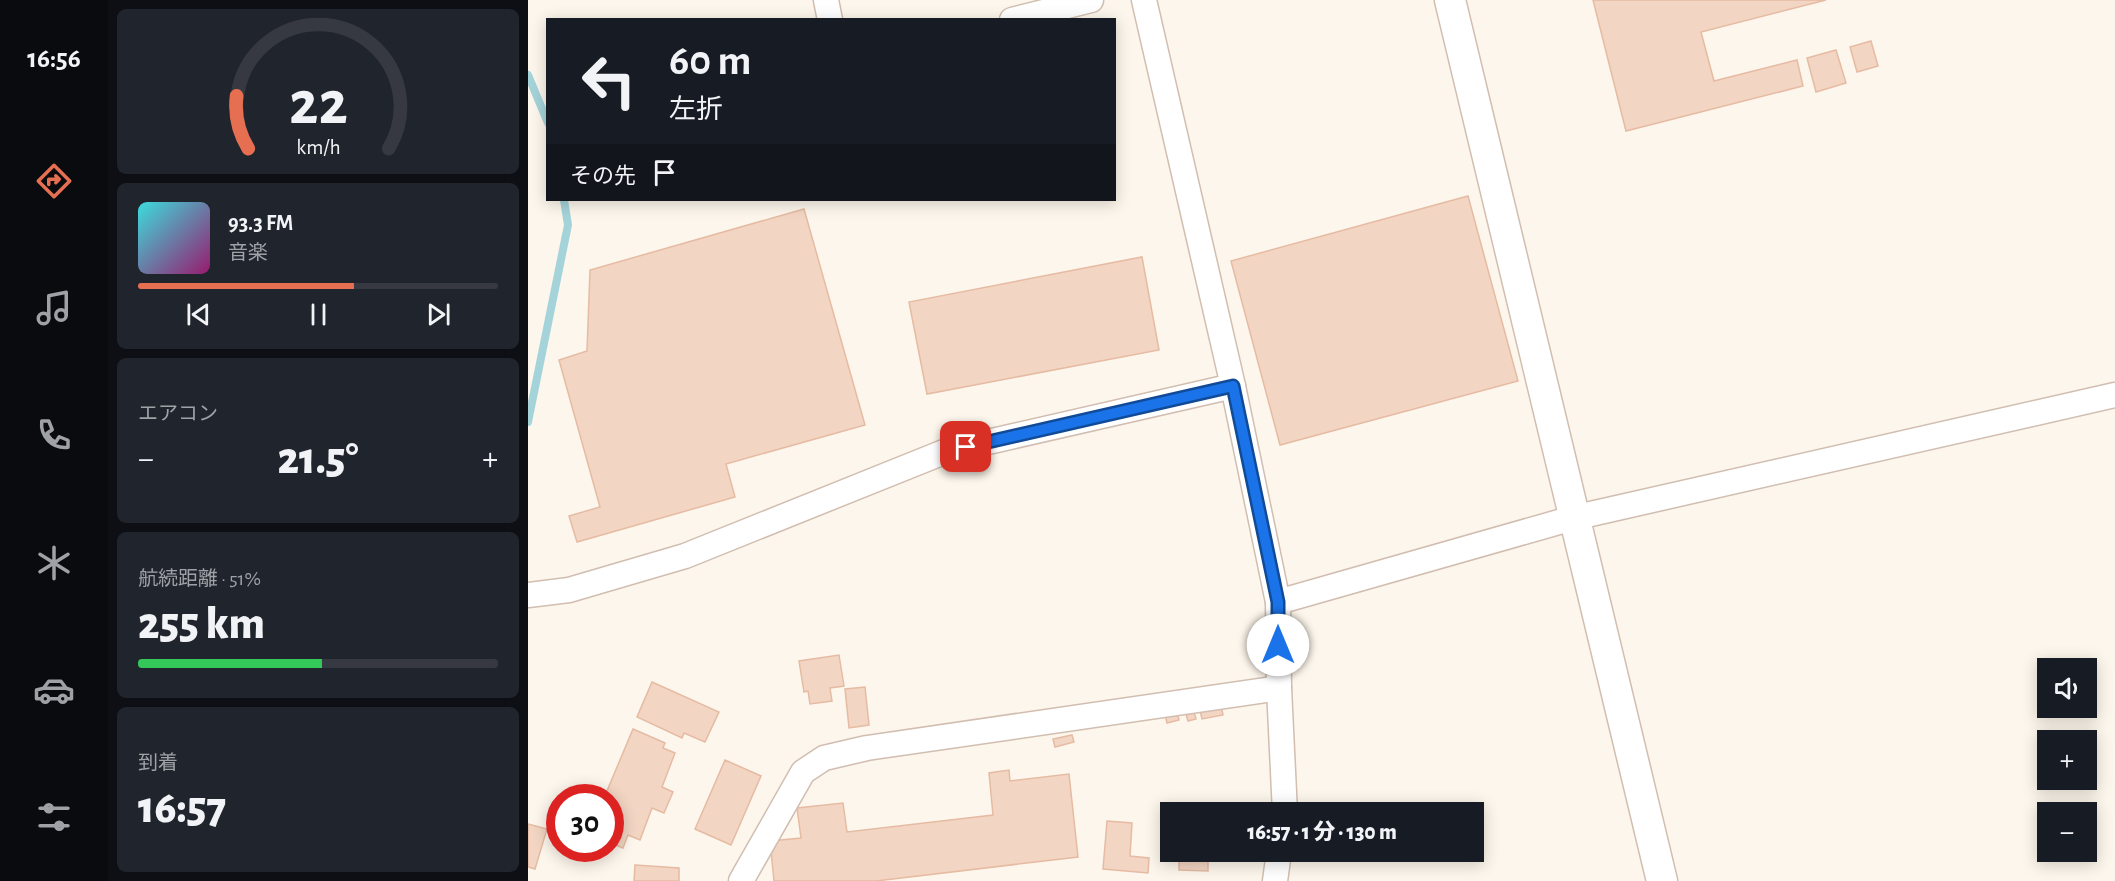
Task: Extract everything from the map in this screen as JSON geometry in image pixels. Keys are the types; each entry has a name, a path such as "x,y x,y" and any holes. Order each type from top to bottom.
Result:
{"street":[{"path":"826,0 830,18"},
{"path":"1020,18 1091,0"},
{"path":"1144,0 1233,386 1278,602 1278,688 1284,802"},
{"path":"1450,0 1662,881"},
{"path":"534,594 569,590 684,556 944,452 1233,386"},
{"path":"1278,602 1573,518 2115,395"},
{"path":"741,881 803,772 824,758 867,748 1278,688"},
{"path":"1275,881 1278,862"}],"building":[{"path":"1593,0 1826,0 1701,32 1714,81 1797,60 1803,86 1626,131"},
{"path":"1871,41 1878,66 1857,72 1850,47"},
{"path":"1836,50 1846,83 1816,92 1807,58"},
{"path":"1468,196 1518,381 1280,445 1231,261"},
{"path":"804,209 865,425 726,464 735,497 577,542 569,516 600,507 559,360 587,351 590,270"},
{"path":"1142,257 1159,350 927,394 909,302"},
{"path":"839,655 844,686 830,688 832,701 810,704 808,691 804,692 799,661"},
{"path":"652,682 719,712 705,742 684,733 682,738 637,717"},
{"path":"865,687 869,725 849,728 845,689"},
{"path":"1221,705 1223,715 1202,719 1200,710"},
{"path":"1177,712 1179,720 1167,723 1165,714"},
{"path":"1194,712 1196,719 1188,721 1186,714"},
{"path":"633,729 665,743 663,748 675,753 662,787 673,792 664,813 652,808 640,840 628,835 624,845 624,784 610,784"},
{"path":"1072,735 1074,742 1055,747 1053,739"},
{"path":"725,760 761,776 731,845 695,829"},
{"path":"1009,770 1010,781 1069,774 1078,857 876,881 774,881 770,841 801,838 797,808 843,803 847,832 993,815 989,773"},
{"path":"1107,821 1132,823 1130,856 1149,858 1148,873 1103,869"},
{"path":"528,824 546,829 546,832 535,869 528,867"},
{"path":"1179,862 1208,862 1208,871 1179,870"},
{"path":"635,865 679,868 679,881 634,881"}],"waterway":[{"path":"528,75 546,118"},
{"path":"528,422 568,225 564,201"}],"route":[{"path":"966,447 1233,386 1278,602 1278,645"}]}
